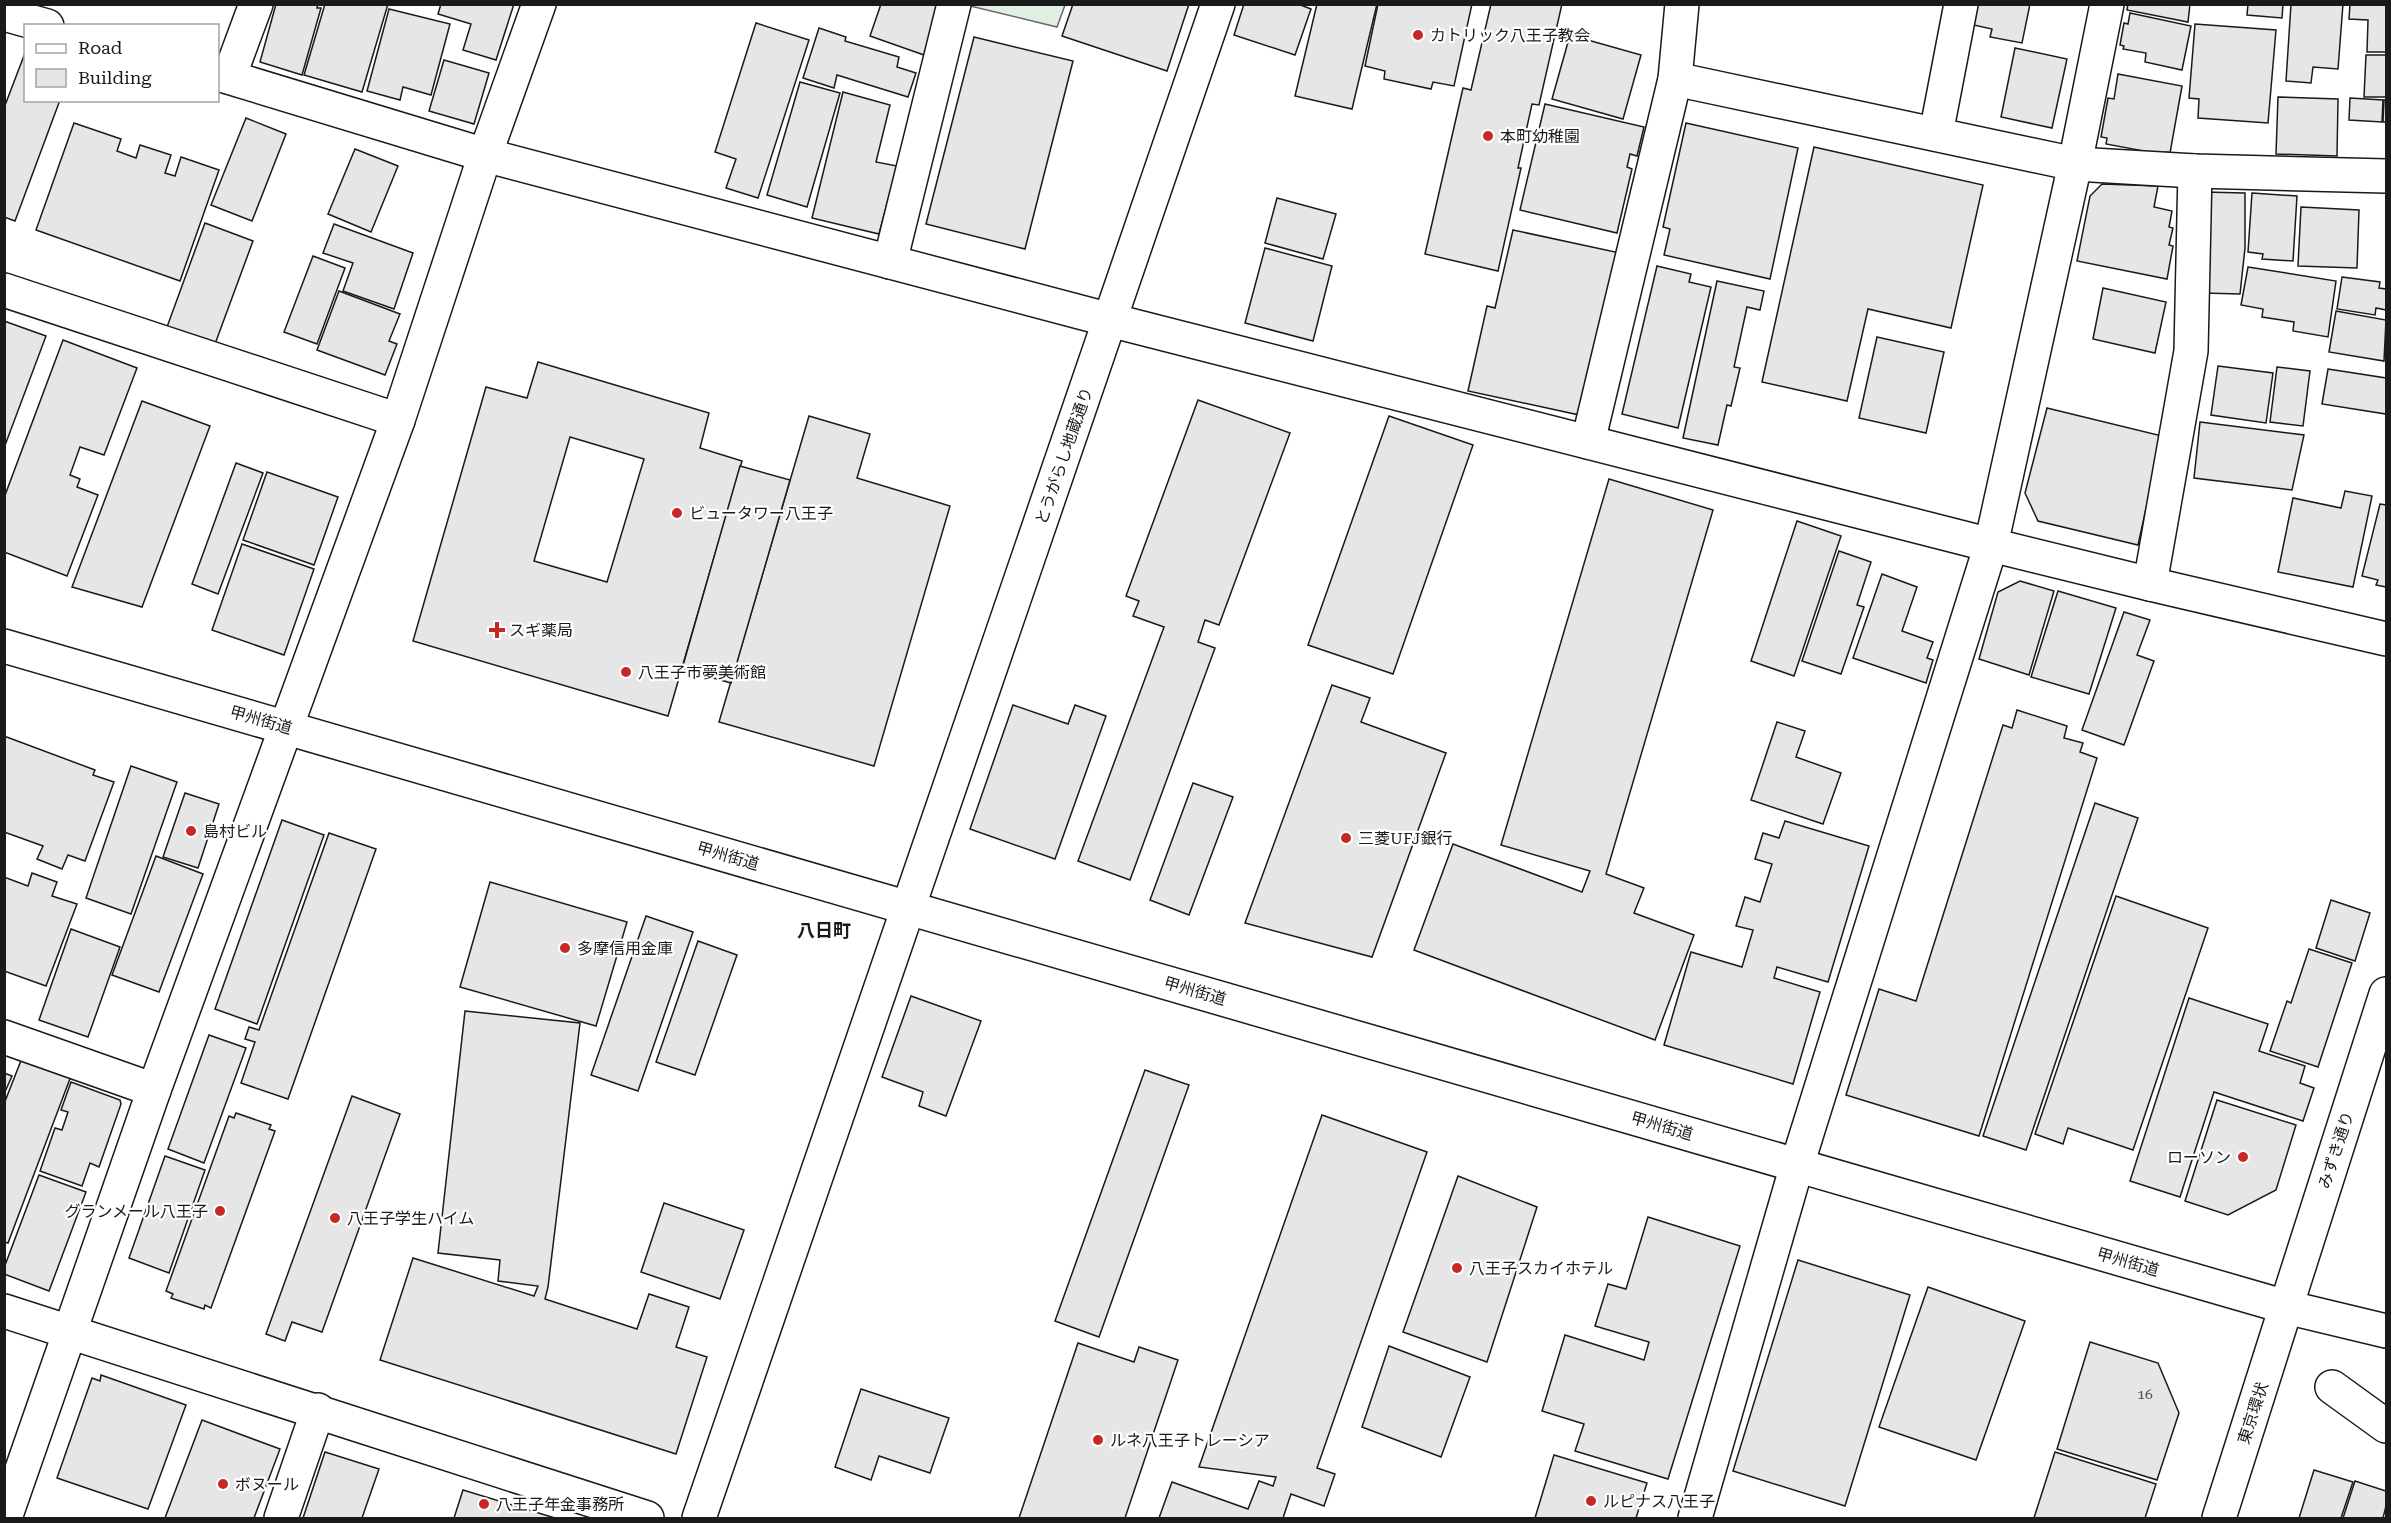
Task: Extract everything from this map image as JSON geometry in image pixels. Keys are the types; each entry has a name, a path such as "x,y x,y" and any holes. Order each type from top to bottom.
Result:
{"main road":[{"path":"256,4 224,76 485,155 1110,320 1991,545 2386,639"},
{"path":"5,1518 154,1090 398,420 485,155 539,4"},
{"path":"890,262 954,4"},
{"name":"とうがらし地蔵通り","path":"699,1518 1218,4"},
{"path":"1588,442 1675,79 1682,4"},
{"path":"1936,134 1961,4"},
{"path":"1695,1518 1797,1165 1991,545 2075,164 2107,4"},
{"path":"4,14 40,24"},
{"path":"1675,79 2075,164 2195,171 2386,176"},
{"path":"2150,584 2192,351 2195,171"},
{"path":"4,290 398,420"},
{"name":"甲州街道","path":"4,646 2286,1307 2386,1331"},
{"name":"みずき通り","path":"2286,1307 2386,994"},
{"path":"4,1037 154,1090"},
{"name":"東京環状","path":"2218,1518 2286,1307"},
{"path":"4,1311 318,1410 647,1518"},
{"path":"2332,1387 2386,1426"},
{"path":"281,1518 318,1410"}],"green space":[{"path":"962,4 1065,5 1057,27"}],"building":[{"path":"276,4 318,4 317,8 321,8 302,75 260,62"},
{"path":"325,4 388,4 362,92 304,75"},
{"path":"441,4 514,4 496,60 463,50 471,24 438,14"},
{"path":"881,4 935,4 941,7 924,55 870,36"},
{"path":"1073,4 1189,4 1167,71 1062,36"},
{"path":"1244,4 1298,4 1311,9 1295,55 1234,35"},
{"path":"1317,4 1377,4 1352,109 1295,96"},
{"name":"カトリック八王子教会","path":"1378,4 1472,4 1454,86 1433,82 1431,89 1384,79 1385,71 1365,66"},
{"name":"本町幼稚園","path":"1491,4 1562,4 1539,105 1532,104 1518,168 1521,168 1498,271 1425,254 1463,88 1471,90"},
{"path":"1973,4 2030,4 2022,43 1990,37 1992,29 1969,24"},
{"path":"2128,4 2190,4 2188,22 2127,10"},
{"path":"2248,4 2283,4 2282,18 2247,15"},
{"path":"2291,4 2343,4 2338,69 2313,67 2311,83 2286,81"},
{"path":"2350,4 2386,4 2386,52 2367,52 2368,20 2349,19"},
{"path":"389,9 450,24 431,95 403,87 400,100 367,91"},
{"path":"2130,13 2191,26 2182,70 2145,62 2146,53 2123,49 2124,46 2120,45 2124,23 2128,24"},
{"path":"756,23 809,40 758,198 726,188 736,159 715,152"},
{"path":"2195,24 2276,30 2268,123 2198,118 2199,99 2189,98"},
{"path":"819,28 846,37 845,41 899,57 897,67 916,73 908,97 837,75 834,88 803,78"},
{"path":"1570,35 1641,55 1623,119 1552,99"},
{"path":"974,37 1073,61 1025,249 926,224"},
{"path":"2015,48 2067,59 2052,128 2001,117"},
{"path":"2366,55 2386,55 2386,97 2364,97"},
{"path":"24,56 24,102 59,102 15,221 4,217 4,108"},
{"path":"444,60 489,73 474,124 429,111"},
{"path":"2118,74 2182,86 2170,153 2166,152 2165,155 2106,144 2107,138 2101,137 2108,98 2114,99"},
{"path":"800,82 840,93 807,207 767,195"},
{"path":"843,92 890,105 876,162 897,166 879,234 812,218"},
{"path":"2278,97 2338,99 2337,156 2276,154"},
{"path":"2350,98 2383,100 2382,122 2349,120"},
{"path":"2384,100 2386,100 2386,122 2383,122"},
{"path":"1545,104 1644,127 1637,156 1630,154 1627,167 1632,169 1617,233 1520,210"},
{"path":"246,118 286,134 252,221 211,205"},
{"path":"74,123 121,139 117,151 136,158 140,145 171,155 165,173 175,176 181,157 219,170 180,281 36,230"},
{"path":"1686,123 1798,148 1770,279 1664,255 1670,229 1663,227"},
{"path":"1814,147 1983,185 1951,328 1868,309 1847,401 1762,382"},
{"path":"355,149 398,166 371,232 328,214"},
{"path":"2102,184 2158,186 2154,207 2172,211 2169,227 2173,228 2169,245 2173,246 2167,279 2077,261 2090,196"},
{"path":"2204,192 2245,193 2245,248 2240,294 2203,293"},
{"path":"2252,193 2297,196 2293,261 2262,259 2263,254 2248,252"},
{"path":"1277,198 1336,214 1323,259 1265,243"},
{"path":"2301,207 2359,210 2357,268 2298,266"},
{"path":"205,223 253,241 215,344 167,327"},
{"path":"334,224 413,253 394,309 343,291 353,263 323,253"},
{"path":"1513,230 1620,253 1584,416 1468,391 1487,306 1495,308"},
{"path":"1265,248 1332,266 1313,341 1245,323"},
{"path":"313,256 345,268 317,344 284,332"},
{"path":"1657,266 1691,274 1689,282 1711,287 1678,428 1622,414"},
{"path":"2248,267 2336,281 2328,337 2293,331 2294,322 2262,317 2263,309 2241,305"},
{"path":"2342,277 2380,282 2379,288 2386,289 2386,310 2376,308 2375,315 2337,309"},
{"path":"1717,281 1764,291 1760,310 1747,307 1734,367 1740,368 1731,406 1727,405 1718,445 1683,438"},
{"path":"2103,288 2166,302 2155,353 2093,339"},
{"path":"339,291 400,314 389,341 397,344 385,375 317,350"},
{"path":"2336,311 2386,320 2384,361 2329,352"},
{"path":"4,321 46,336 4,448"},
{"path":"1877,337 1944,352 1926,433 1859,418"},
{"path":"63,340 137,368 104,455 80,447 70,475 80,479 77,487 98,495 67,576 4,552 4,498"},
{"name":"ビュータワー八王子","path":"538,362 709,413 700,448 742,461 668,716 413,641 486,387 527,398","holes":["570,437 644,459 607,582 534,561"]},
{"path":"2218,366 2273,373 2266,423 2211,415"},
{"path":"2277,367 2310,371 2303,426 2270,422"},
{"path":"2328,369 2386,378 2386,414 2322,404"},
{"path":"1198,400 1290,433 1219,625 1205,620 1198,642 1215,648 1130,880 1078,861 1164,627 1133,616 1139,601 1126,596"},
{"path":"142,401 210,426 142,607 72,587"},
{"path":"2047,408 2162,436 2138,545 2038,521 2025,493"},
{"path":"809,416 870,434 857,478 950,506 874,766 719,722"},
{"path":"1389,416 1473,445 1393,674 1308,645"},
{"path":"2200,422 2304,435 2292,490 2194,478"},
{"path":"236,463 263,473 218,594 192,584"},
{"path":"740,466 790,480 731,683 682,669"},
{"path":"267,472 338,497 314,565 243,540"},
{"path":"1609,479 1713,510 1606,874 1644,888 1634,913 1694,935 1655,1040 1414,950 1453,844 1582,892 1590,871 1501,845"},
{"path":"2345,491 2372,496 2353,587 2278,572 2293,498 2341,508"},
{"path":"2380,504 2386,505 2386,587 2376,585 2378,580 2362,576"},
{"path":"1797,521 1841,536 1794,676 1751,661"},
{"path":"242,544 314,569 284,655 212,630"},
{"path":"1839,551 1871,562 1857,605 1864,607 1841,674 1802,661"},
{"path":"1882,574 1917,587 1902,631 1933,642 1927,658 1933,660 1926,683 1853,658"},
{"path":"2020,581 2054,591 2029,675 1979,659 1998,592"},
{"path":"2058,591 2116,608 2089,694 2031,677"},
{"path":"2124,612 2150,620 2137,655 2154,661 2124,745 2082,730"},
{"name":"三菱UFJ銀行","path":"1332,685 1370,698 1361,722 1446,753 1372,957 1245,923"},
{"path":"1013,705 1068,724 1075,705 1106,716 1055,859 970,829"},
{"path":"2017,710 2067,726 2064,738 2083,743 2080,752 2097,758 1979,1136 1846,1095 1879,989 1916,1001 2003,725 2012,728"},
{"path":"1777,722 1805,731 1796,757 1841,773 1823,824 1751,800"},
{"path":"4,736 95,770 93,775 114,782 85,861 68,855 62,869 37,859 43,846 4,832"},
{"path":"131,766 177,782 131,914 86,898"},
{"path":"1193,783 1233,797 1189,915 1150,900"},
{"name":"島村ビル","path":"185,793 219,804 198,868 163,857"},
{"path":"2095,803 2138,818 2026,1150 1983,1136"},
{"path":"282,820 324,835 257,1024 215,1009"},
{"path":"1785,821 1869,846 1828,982 1777,967 1774,978 1820,992 1793,1084 1664,1045 1691,952 1742,967 1753,930 1736,926 1745,897 1760,902 1772,864 1755,859 1763,833 1779,838"},
{"path":"329,833 376,849 288,1099 241,1083 255,1042 245,1039 249,1027 259,1030"},
{"path":"156,856 203,874 159,992 112,975"},
{"path":"32,873 57,882 52,896 77,904 46,986 4,971 4,877 28,886"},
{"path":"490,882 627,922 596,1026 460,987"},
{"path":"2116,896 2208,928 2133,1150 2068,1128 2063,1144 2035,1134"},
{"path":"2331,900 2370,913 2355,961 2316,948"},
{"path":"646,916 693,932 638,1091 591,1075"},
{"path":"71,929 120,947 88,1037 39,1020"},
{"path":"698,941 737,955 695,1075 656,1062"},
{"path":"2309,949 2352,963 2318,1067 2270,1051 2287,1001 2291,1003"},
{"path":"911,996 981,1021 946,1116 919,1106 923,1092 882,1077"},
{"path":"2189,998 2268,1024 2259,1051 2305,1066 2300,1083 2314,1088 2303,1121 2214,1092 2180,1197 2130,1181"},
{"path":"465,1011 580,1023 545,1299 637,1329 649,1294 689,1307 676,1347 707,1357 676,1454 380,1360 413,1258 534,1296 538,1286 498,1281 500,1260 438,1253"},
{"path":"209,1035 246,1048 204,1163 168,1149"},
{"path":"22,1058 71,1076 8,1243 4,1242 4,1104"},
{"path":"1145,1070 1189,1085 1099,1337 1055,1321"},
{"path":"4,1073 12,1076 4,1094"},
{"path":"71,1082 120,1100 121,1104 99,1167 90,1163 82,1186 40,1171 55,1128 62,1130 68,1112 61,1110"},
{"name":"八王子学生ハイム","path":"352,1096 400,1114 322,1332 292,1322 285,1341 266,1334"},
{"name":"ローソン","path":"2217,1100 2296,1125 2276,1190 2228,1215 2185,1201"},
{"name":"グランメール八王子","path":"236,1113 271,1125 269,1129 275,1131 211,1308 205,1305 204,1309 171,1298 173,1294 166,1291 229,1116 234,1118"},
{"path":"1322,1115 1427,1152 1317,1468 1335,1474 1324,1506 1291,1494 1283,1518 1159,1518 1172,1482 1248,1509 1259,1481 1273,1486 1276,1477 1199,1467"},
{"path":"165,1156 205,1170 169,1273 129,1258"},
{"path":"39,1175 86,1192 49,1291 4,1274 4,1268"},
{"path":"1458,1176 1537,1207 1487,1362 1403,1332"},
{"path":"664,1203 744,1230 720,1299 641,1272"},
{"path":"1648,1217 1740,1246 1668,1479 1575,1451 1584,1424 1542,1411 1565,1335 1644,1360 1649,1342 1595,1326 1608,1284 1626,1289"},
{"path":"1798,1260 1910,1295 1845,1506 1733,1471"},
{"path":"1928,1287 2025,1321 1976,1460 1879,1427"},
{"path":"2090,1342 2158,1363 2179,1413 2157,1480 2057,1449"},
{"name":"ルネ八王子トレーシア","path":"1078,1343 1134,1362 1139,1347 1178,1360 1125,1518 1019,1518"},
{"path":"1389,1346 1470,1377 1441,1457 1362,1427"},
{"path":"101,1375 186,1405 148,1509 57,1478 92,1378 100,1381"},
{"path":"861,1389 949,1418 930,1473 879,1456 871,1480 835,1467"},
{"name":"ボヌール","path":"202,1420 280,1449 254,1518 165,1518"},
{"path":"325,1452 379,1469 362,1518 303,1518"},
{"path":"2055,1452 2156,1484 2145,1518 2034,1518"},
{"name":"ルピナス八王子","path":"1554,1455 1647,1483 1636,1518 1535,1518"},
{"path":"2314,1470 2353,1482 2341,1518 2299,1518"},
{"path":"2355,1481 2386,1491 2383,1518 2343,1518"},
{"name":"八王子年金事務所","path":"463,1490 555,1518 454,1518"}],"place":[{"name":"カトリック八王子教会","path":"1418,35"},
{"name":"本町幼稚園","path":"1488,136"},
{"name":"ビュータワー八王子","path":"677,513"},
{"name":"スギ薬局","path":"497,630"},
{"name":"八王子市夢美術館","path":"626,672"},
{"name":"島村ビル","path":"191,831"},
{"name":"三菱UFJ銀行","path":"1346,838"},
{"name":"多摩信用金庫","path":"565,948"},
{"name":"ローソン","path":"2243,1157"},
{"name":"グランメール八王子","path":"220,1211"},
{"name":"八王子学生ハイム","path":"335,1218"},
{"name":"八王子スカイホテル","path":"1457,1268"},
{"name":"ルネ八王子トレーシア","path":"1098,1440"},
{"name":"ボヌール","path":"223,1484"},
{"name":"ルピナス八王子","path":"1591,1501"},
{"name":"八王子年金事務所","path":"484,1504"}],"district":[{"name":"八日町","path":"824,930"}]}
